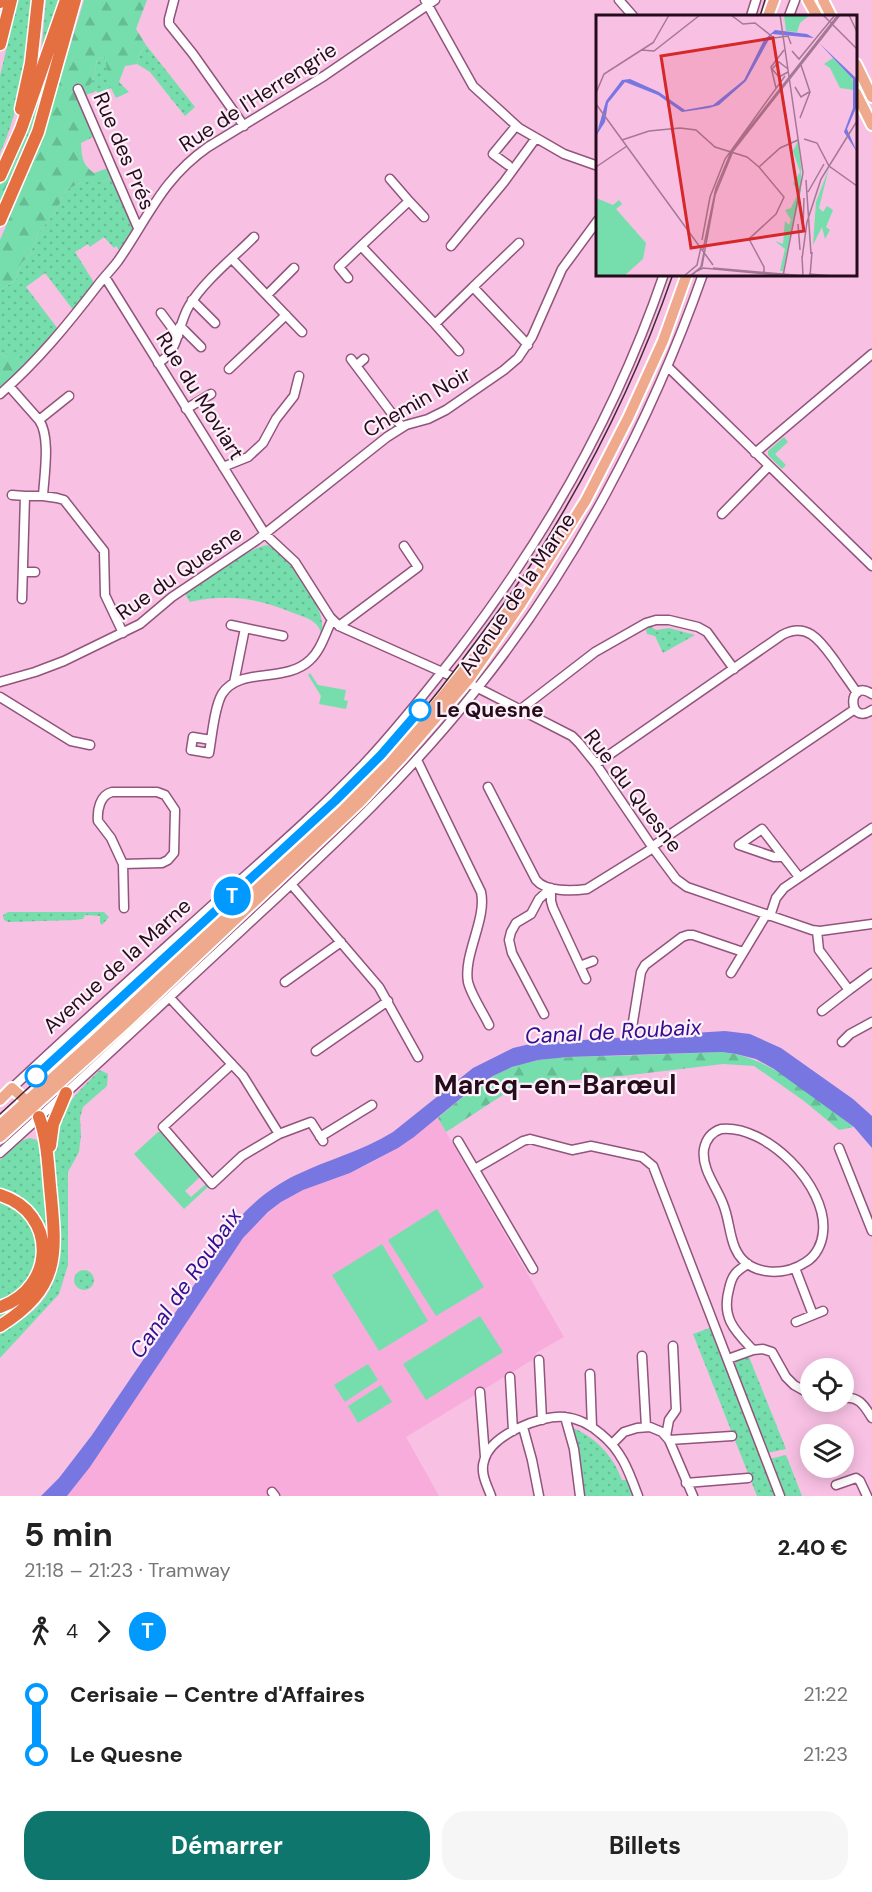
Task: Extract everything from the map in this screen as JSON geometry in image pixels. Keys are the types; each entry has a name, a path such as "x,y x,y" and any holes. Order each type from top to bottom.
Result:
{"highway":[{"path":"0,44 11,0"},
{"path":"0,166 15,129 26,92 38,0"},
{"path":"0,176 21,129 66,0"},
{"path":"0,220 38,132 75,0"},
{"path":"0,1326 33,1300 45,1282 51,1267 54,1233 49,1168 52,1128 66,1093"},
{"path":"33,1108 49,1168"},
{"path":"0,1195 17,1203 29,1213 40,1232 43,1251 40,1268 33,1283 21,1297 0,1307"}],"main road":[{"path":"770,15 775,0"},
{"path":"808,0 815,14"},
{"path":"857,68 872,97"},
{"path":"857,97 872,125"},
{"name":"Avenue de la Marne","path":"461,681 537,568 597,465 649,358 679,276"},
{"name":"Avenue de la Marne","path":"0,1137 33,1108 98,1037 339,811 461,681 520,606 586,500 628,418 666,333 686,276"},
{"path":"12,1088 33,1108"},
{"name":"Avenue de la Marne","path":"0,1100 12,1088"},
{"name":"Avenue de la Marne","path":"0,1125 33,1108"}],"street":[{"path":"174,0 168,19 171,27 244,126"},
{"path":"619,0 632,15"},
{"path":"751,15 756,0"},
{"path":"789,15 795,0"},
{"path":"429,2 471,83 516,126 564,154 596,166"},
{"name":"Rue de l'Herrengrie","path":"0,394 63,329 105,277 117,262 158,196 181,169 201,152 324,76 429,2"},
{"path":"815,14 824,2"},
{"name":"Rue des Prés","path":"78,89 138,228"},
{"path":"508,165 492,154 516,126"},
{"path":"451,246 504,182 536,138"},
{"path":"390,179 424,217"},
{"path":"348,278 339,267 409,201"},
{"name":"Chemin Noir","path":"265,534 376,445 402,427 446,410 510,366 528,345 562,269 596,221"},
{"path":"158,363 170,354 192,300 254,237"},
{"path":"435,324 519,243"},
{"path":"361,246 459,351"},
{"path":"232,259 302,332"},
{"path":"267,296 294,268"},
{"name":"Avenue de la Marne","path":"12,1088 316,812 377,750 442,673 501,595 567,490 624,375 663,276"},
{"name":"Avenue de la Marne","path":"0,1153 33,1108 66,1093 350,830 417,760 478,688 531,615 580,538 633,441 668,367 702,276"},
{"name":"Rue du Moviart","path":"105,277 265,534"},
{"path":"473,287 528,345"},
{"path":"192,300 215,323"},
{"path":"161,313 178,336"},
{"path":"229,369 286,315"},
{"path":"180,326 201,347"},
{"path":"755,453 872,354"},
{"path":"357,361 402,427"},
{"path":"668,367 872,566"},
{"path":"223,467 248,457 263,443 276,418 294,396 299,376"},
{"path":"9,386 39,420 45,434 43,496"},
{"path":"186,409 211,394"},
{"path":"39,420 69,396"},
{"path":"722,514 769,466"},
{"path":"12,495 43,496 64,500 104,551 105,595 123,633"},
{"path":"22,598 25,496"},
{"name":"Rue du Quesne","path":"0,682 64,661 140,624 172,597 265,534 295,562 336,623 478,688 572,736 596,764 676,879 687,887 817,931 872,924"},
{"path":"212,740 219,701 224,692 234,683 286,673 303,666 318,650 336,623 418,567 404,546"},
{"path":"22,572 35,572"},
{"path":"521,710 531,700 600,649 646,623 656,620 665,619 698,627 707,632 734,669"},
{"path":"231,625 283,636"},
{"path":"234,683 245,628"},
{"path":"596,764 785,633 803,631 819,640 857,693"},
{"path":"872,694 866,691 857,693 852,700 855,709 863,713 872,711"},
{"path":"0,697 72,741 90,745"},
{"path":"488,787 536,880 541,885 551,888 587,889 653,847 855,709"},
{"path":"417,760 482,896 468,980 489,1025"},
{"path":"123,864 162,863 174,853 175,810 162,794 112,792 102,798 98,821 111,838 123,864 124,908"},
{"path":"730,973 768,916 778,895 799,877 872,828"},
{"path":"782,857 774,857 739,845 762,829 799,877"},
{"path":"291,884 388,1001 418,1057"},
{"path":"551,888 553,908 586,979"},
{"path":"544,1014 512,953 508,940 516,923 531,914 539,899 551,888"},
{"path":"817,931 819,950 849,990"},
{"path":"632,1028 640,972 645,965 682,937 688,934 693,935 743,952"},
{"path":"285,982 341,942"},
{"path":"580,966 593,961"},
{"path":"822,1011 872,973"},
{"path":"170,998 243,1076 279,1134"},
{"path":"316,1051 388,1001"},
{"path":"842,1042 850,1034 872,1022"},
{"path":"232,1064 163,1127 212,1184 242,1156 279,1134 311,1122 321,1139 372,1105"},
{"path":"721,1130 740,1131 775,1148 800,1170 816,1192 823,1220 822,1239 813,1256 795,1268 772,1272 748,1264 734,1247 724,1206 705,1161 704,1151 707,1141 713,1133 721,1130"},
{"path":"475,1169 530,1139 572,1150 591,1146 642,1157 653,1166 780,1496"},
{"path":"458,1141 533,1269"},
{"path":"839,1148 848,1161 872,1231"},
{"path":"748,1264 732,1276 726,1303 733,1328 753,1350"},
{"path":"795,1268 813,1315"},
{"path":"796,1322 823,1311"},
{"path":"673,1346 676,1407 675,1413 669,1420 668,1438 693,1496"},
{"path":"728,1359 753,1350 763,1349 772,1352 786,1377 800,1389"},
{"path":"642,1356 646,1427"},
{"path":"539,1360 542,1420"},
{"path":"590,1374 592,1427"},
{"path":"510,1377 513,1431"},
{"path":"480,1392 485,1457 483,1473 491,1496"},
{"path":"854,1398 858,1399 872,1418"},
{"path":"565,1417 574,1449 580,1496"},
{"path":"485,1457 495,1443 513,1431 542,1420 565,1417 592,1427 612,1444 626,1464 638,1496"},
{"path":"523,1427 539,1496"},
{"path":"612,1444 624,1432 646,1427 658,1430 668,1438 732,1436"},
{"path":"686,1483 748,1478"},
{"path":"836,1485 856,1478 860,1480 867,1496"}],"shaded area":[{"name":"Canal de Roubaix","path":"725,1031 750,1034 781,1048 853,1099 872,1116 872,1148 854,1127 774,1069 756,1059 736,1054 722,1052 568,1057 538,1060 512,1067 471,1090 398,1148 350,1173 303,1190 268,1212 243,1238 90,1467 67,1496 41,1496 59,1478 92,1435 241,1216 274,1188 308,1169 369,1145 393,1132 473,1068 513,1048 567,1041"},
{"path":"438,1118 564,1337 536,1353 537,1357 406,1437 439,1496 67,1496 90,1467 243,1238 254,1226 281,1202 303,1190 371,1163 398,1148"}],"green space":[{"path":"18,0 33,0 19,97 0,153 0,76"},
{"path":"46,0 58,0 41,57"},
{"path":"84,0 147,0 136,29 146,45 140,53 137,64 125,66 119,82 129,92 116,98 109,84 105,57 97,59 93,81 79,98 95,136 81,143 83,160 94,173 108,168 113,178 102,182 82,182 66,190 55,213 38,233 30,255 21,263 15,281 0,290 0,240 40,146"},
{"path":"146,45 195,107 185,116 150,72 137,64 140,53"},
{"path":"54,48 56,48 43,100 26,149 22,148 12,171 6,176"},
{"path":"105,57 111,88 86,95 83,93 93,81 97,59"},
{"path":"22,148 26,149 0,209 0,185 12,171"},
{"path":"113,178 134,228 119,250 104,237 90,247 88,244 75,252 93,281 93,286 74,311 45,273 26,287 58,329 24,366 12,354 6,357 0,353 0,290 15,281 21,263 30,255 38,233 55,213 66,190 82,182 102,182"},
{"path":"0,353 6,357 12,353 24,366 0,389"},
{"path":"784,437 788,442 775,454 786,465 782,469 768,455 768,451"},
{"path":"268,545 286,560 305,584 319,611 322,623 321,633 312,620 257,601 218,598 190,602 185,594 238,558"},
{"path":"650,626 656,630 669,628 695,635 663,653 655,636 647,634 646,630"},
{"path":"310,673 318,685 346,690 344,700 348,701 346,709 319,704 321,696 308,675"},
{"path":"8,912 104,912 109,917 102,925 100,916 85,915 83,919 75,920 8,922 4,920 3,915"},
{"path":"722,1052 740,1055 775,1070 792,1080 854,1127 839,1130 804,1101 754,1066 723,1064 518,1085 446,1132 438,1118 464,1096 502,1071 538,1060 564,1057"},
{"path":"100,1070 108,1074 107,1086 83,1107 80,1118 79,1152 68,1172 68,1265 59,1294 0,1358 0,1334 34,1310 45,1297 53,1282 60,1250 54,1156 56,1128 58,1120 68,1105"},
{"path":"158,1132 201,1176 185,1191 191,1197 207,1183 209,1186 184,1209 134,1154"},
{"path":"30,1138 37,1140 41,1147 49,1246 34,1292 0,1321 0,1310 30,1292 41,1227 0,1193 0,1160 23,1140"},
{"path":"0,1201 10,1206 27,1221 38,1252 32,1274 26,1283 0,1301"},
{"path":"437,1209 484,1287 436,1316 388,1240"},
{"path":"382,1244 428,1321 379,1351 332,1275"},
{"path":"80,1270 88,1270 94,1276 94,1284 88,1290 80,1290 74,1284 74,1276"},
{"path":"480,1316 503,1352 426,1400 403,1364"},
{"path":"712,1327 776,1496 757,1496 693,1334"},
{"path":"749,1357 786,1449 767,1453 734,1366 736,1361"},
{"path":"368,1364 378,1380 345,1402 334,1385"},
{"path":"381,1385 392,1402 358,1423 348,1406"},
{"path":"569,1422 572,1422 571,1427 588,1436 602,1448 614,1463 622,1480 627,1480 634,1496 581,1496"},
{"path":"786,1455 802,1496 783,1496 769,1459"}],"tram line":[{"path":"760,15 765,0"},
{"path":"0,1114 338,803 432,700 525,573 575,492 629,385 672,276"},
{"name":"T","path":"36,1076 335,801 381,755 420,710"}],"place":[{"name":"Le Quesne","path":"420,710"}],"district":[{"name":"Marcq-en-Barœul","path":"555,1085"}]}
